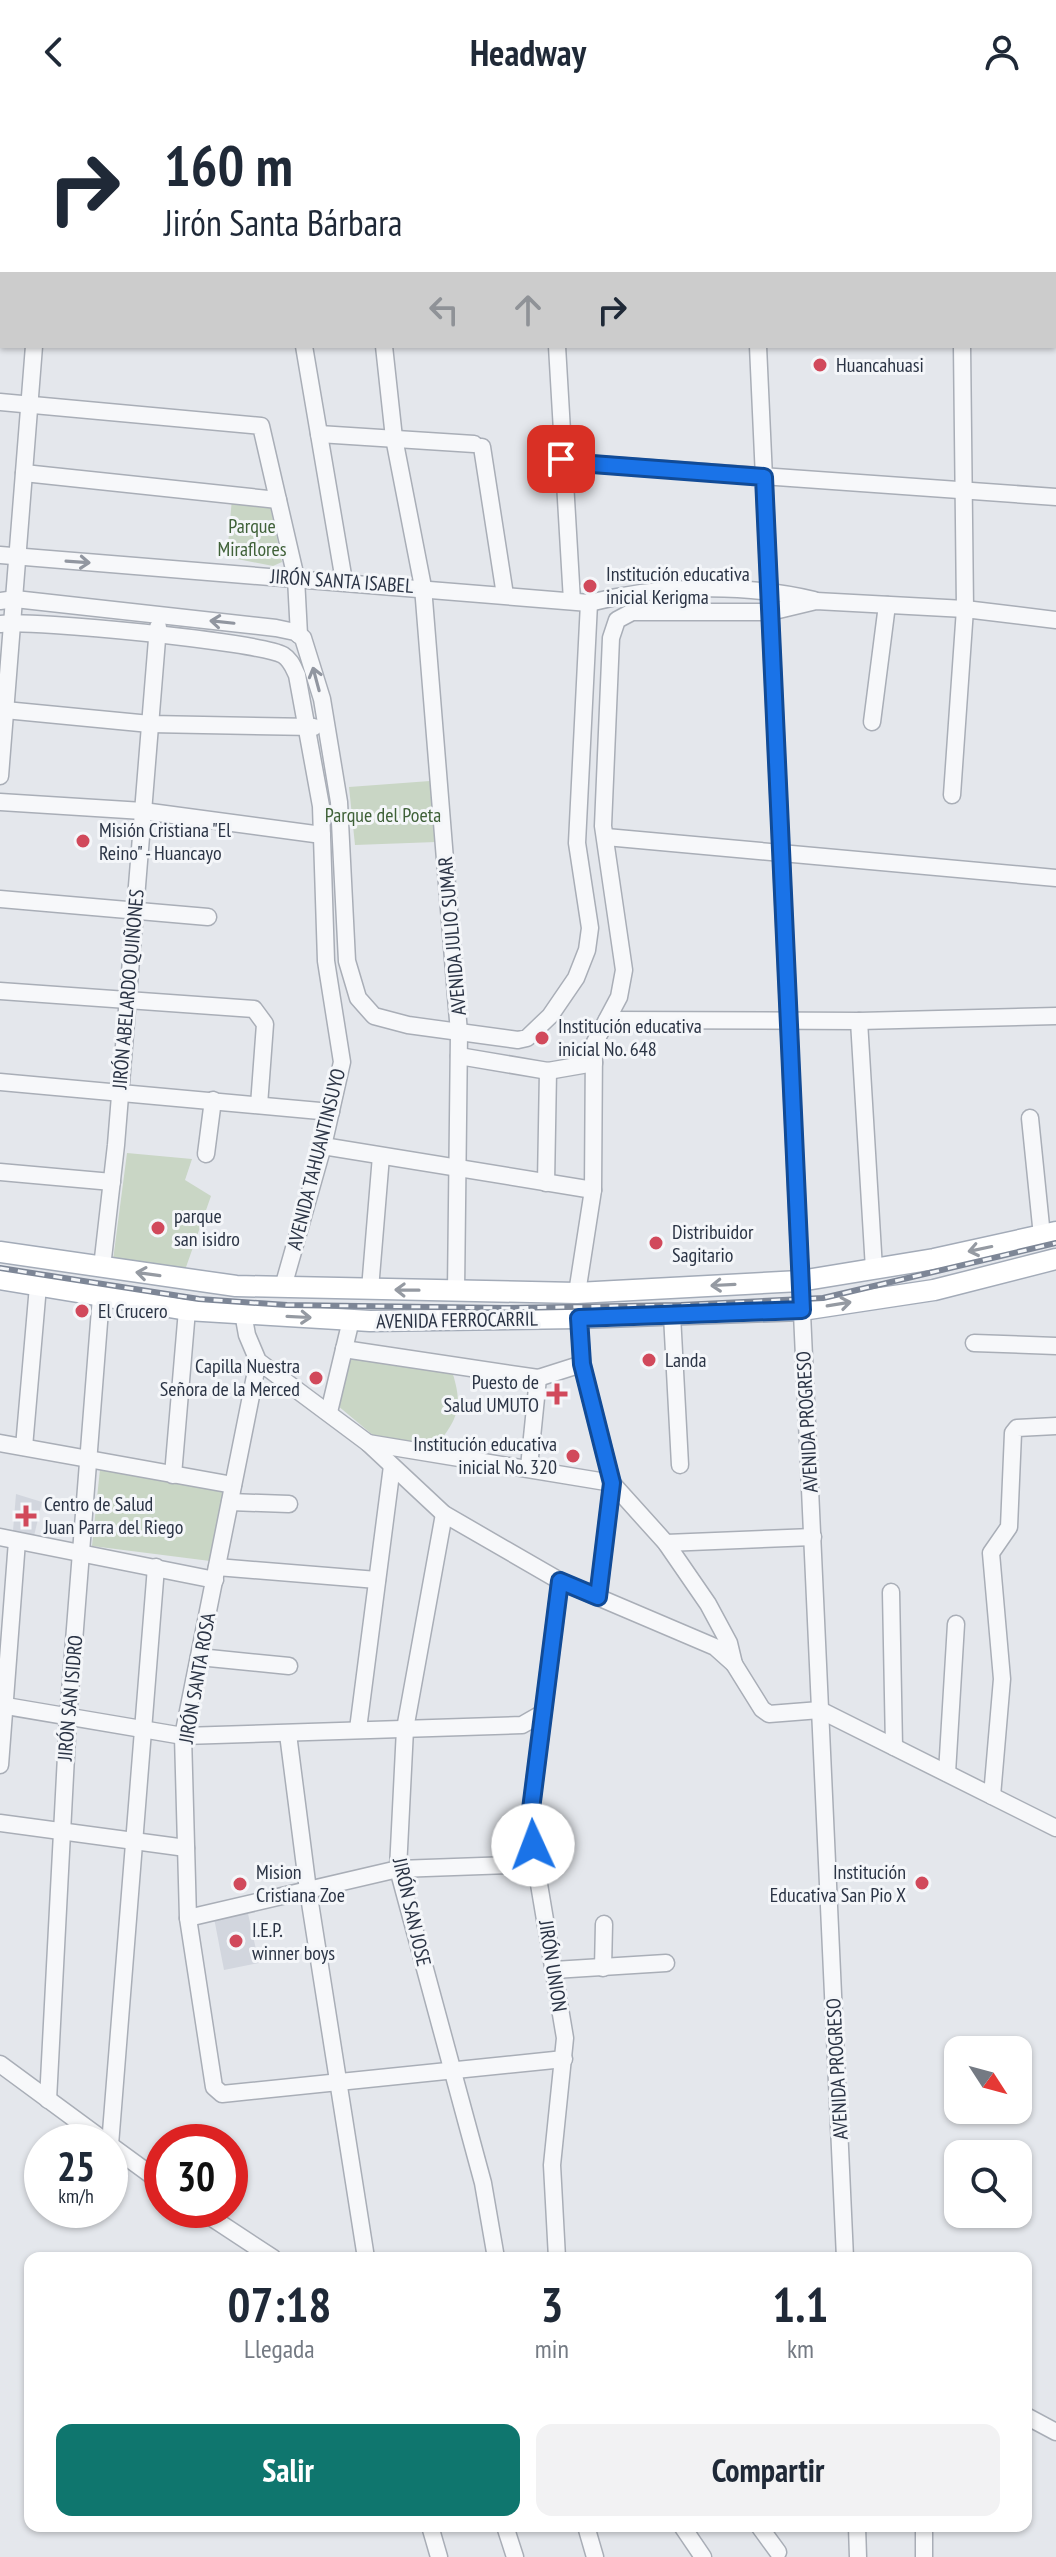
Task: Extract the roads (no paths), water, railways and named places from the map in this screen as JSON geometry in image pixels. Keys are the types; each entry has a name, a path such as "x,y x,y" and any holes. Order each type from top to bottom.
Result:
{"main road":[{"name":"AVENIDA FERROCARRIL","path":"0,1252 236,1286 577,1293 800,1281 1049,1234"},
{"name":"AVENIDA FERROCARRIL","path":"0,1279 187,1310 351,1320 579,1318 802,1310 934,1290 1056,1259"}],"street":[{"path":"0,776 7,600 18,557 34,348"},
{"path":"304,348 344,581"},
{"name":"AVENIDA JULIO SUMAR","path":"384,348 394,438 423,587 459,1033 456,1291"},
{"path":"7,600 276,628 299,635 308,646 327,727 344,852 347,961 358,998 374,1016 459,1033 527,1038 550,1016 576,978 587,950 590,928 577,843 580,602 561,459 557,348"},
{"name":"AVENIDA PROGRESO","path":"758,348 845,2252"},
{"path":"952,795 965,609 962,348"},
{"path":"0,402 261,426 296,578 299,635"},
{"path":"319,434 478,445 505,595"},
{"path":"561,459 579,463 1056,497"},
{"path":"24,473 278,500"},
{"name":"JIRÓN SANTA ISABEL","path":"0,555 580,602"},
{"path":"580,602 630,593 769,589 816,601 965,609 1056,620"},
{"path":"577,1293 593,1190 594,1044 619,997 624,970 603,826 611,638 617,620 632,612 770,612 816,601"},
{"path":"872,722 887,605"},
{"name":"JIRÓN ABELARDO QUIÑONES","path":"102,1267 136,910 159,615"},
{"path":"6,623 157,636"},
{"name":"AVENIDA TAHUANTINSUYO","path":"157,636 283,655 290,660 297,675 321,806 326,961 342,1062 323,1146 283,1287"},
{"path":"5,710 150,724 327,727"},
{"path":"0,802 143,811 322,835"},
{"path":"606,837 1056,878"},
{"path":"0,899 208,917"},
{"path":"0,991 254,1009 265,1024 259,1105"},
{"path":"607,1020 859,1021 1056,1016"},
{"path":"859,1021 874,1269"},
{"path":"459,1056 548,1071 594,1063"},
{"path":"546,1183 548,1071"},
{"path":"0,1082 120,1090 331,1112"},
{"path":"206,1154 213,1100"},
{"path":"1030,1118 1049,1234"},
{"path":"323,1146 593,1190"},
{"path":"370,1289 381,1156"},
{"path":"0,1172 112,1182"},
{"path":"24,1447 38,1286"},
{"name":"JIRÓN SAN ISIDRO","path":"48,2100 58,1960 55,1917 60,1831 101,1297"},
{"path":"173,1475 187,1310"},
{"path":"243,1313 247,1335 258,1361 368,1443 444,1514 560,1581 715,1647 734,1664 762,1709 769,1714 820,1710 1056,1828"},
{"path":"672,1315 680,1465"},
{"path":"579,1318 582,1364 612,1483 598,1597"},
{"path":"329,1412 351,1320"},
{"path":"974,1343 1056,1346"},
{"path":"344,1349 538,1378 582,1364"},
{"name":"JIRÓN SANTA ROSA","path":"258,1361 183,1736 188,1918 217,2092 338,2082"},
{"path":"529,1467 538,1378"},
{"path":"992,1796 1002,1679 991,1553 1009,1527 1013,1433 1017,1428 1056,1426"},
{"path":"0,1443 173,1475 232,1494 289,1504"},
{"path":"368,1443 612,1483 666,1543 708,1604 729,1643 734,1664"},
{"path":"358,1729 392,1466"},
{"name":"JIRÓN SAN JOSE","path":"444,1514 405,1729 398,1869 483,2183 495,2252"},
{"path":"0,1537 156,1567 216,1573 377,1580"},
{"path":"666,1543 813,1537"},
{"path":"0,1765 2,1705 17,1541"},
{"path":"111,2124 156,1567"},
{"name":"JIRÓN UNION","path":"557,2252 552,2165 565,2038 529,1825 560,1581"},
{"path":"891,1592 894,1747"},
{"path":"947,1773 956,1624"},
{"path":"199,1657 289,1666"},
{"path":"2,1705 183,1736 522,1725 543,1713"},
{"path":"288,1734 308,1890 365,2252"},
{"path":"0,1823 186,1848"},
{"path":"188,1918 398,1869 537,1864"},
{"path":"603,1968 604,1924"},
{"path":"554,1970 666,1963"},
{"path":"338,2082 564,2059"},
{"path":"0,2064 81,2124"},
{"path":"227,2228 264,2252"},
{"path":"1032,2419 1056,2432"},
{"path":"432,2532 439,2557"},
{"path":"507,2532 515,2557"},
{"path":"588,2532 595,2557"},
{"path":"686,2532 703,2557"},
{"path":"763,2532 779,2555"},
{"path":"778,2532 779,2555"},
{"path":"857,2532 858,2557"},
{"path":"924,2532 924,2557"}],"railway":[{"path":"0,1268 199,1299 287,1305 504,1308 681,1305 823,1298 1056,1243"}],"place":[{"name":"Huancahuasi","path":"820,365"},
{"name":"Institución educativa inicial Kerigma","path":"590,586"},
{"name":"Misión Cristiana \"El Reino\" - Huancayo","path":"83,841"},
{"name":"Institución educativa inicial No. 648","path":"542,1038"},
{"name":"parque san isidro","path":"158,1228"},
{"name":"Distribuidor Sagitario","path":"656,1243"},
{"name":"El Crucero","path":"82,1311"},
{"name":"Landa","path":"649,1360"},
{"name":"Capilla Nuestra Señora de la Merced","path":"316,1378"},
{"name":"Puesto de Salud UMUTO","path":"557,1394"},
{"name":"Institución educativa inicial No. 320","path":"573,1456"},
{"name":"Centro de Salud Juan Parra del Riego","path":"26,1516"},
{"name":"Institución Educativa San Pio X","path":"922,1883"},
{"name":"Mision Cristiana Zoe","path":"240,1884"},
{"name":"I.E.P. winner boys","path":"236,1941"}],"park label":[{"name":"Parque Miraflores","path":"252,538"},
{"name":"Parque del Poeta","path":"383,815"}]}
